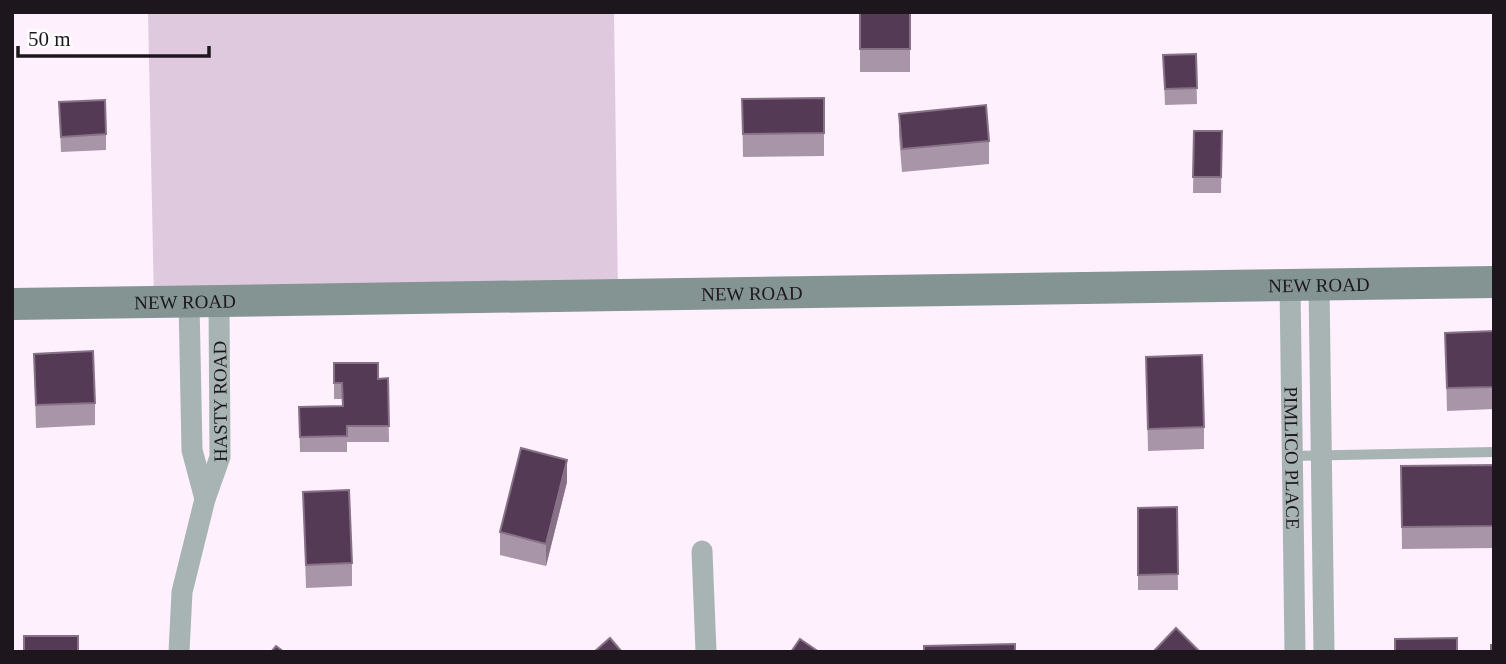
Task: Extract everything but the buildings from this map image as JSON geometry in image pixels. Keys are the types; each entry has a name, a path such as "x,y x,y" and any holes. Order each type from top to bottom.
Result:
{"street":[{"name":"NEW ROAD","path":"12,304 1494,282"},
{"name":"PIMLICO PLACE","path":"1304,285 1320,456 1323,641 1295,641 1291,456 1304,285"},
{"name":"HASTY ROAD","path":"204,301 192,450 205,499"},
{"name":"HASTY ROAD","path":"179,652 183,592 205,499 220,457 204,301"},
{"path":"702,551 706,652"}],"lane":[{"path":"1291,456 1494,452"}],"shaded area":[{"path":"148,12 614,12 618,295 154,302"}]}
